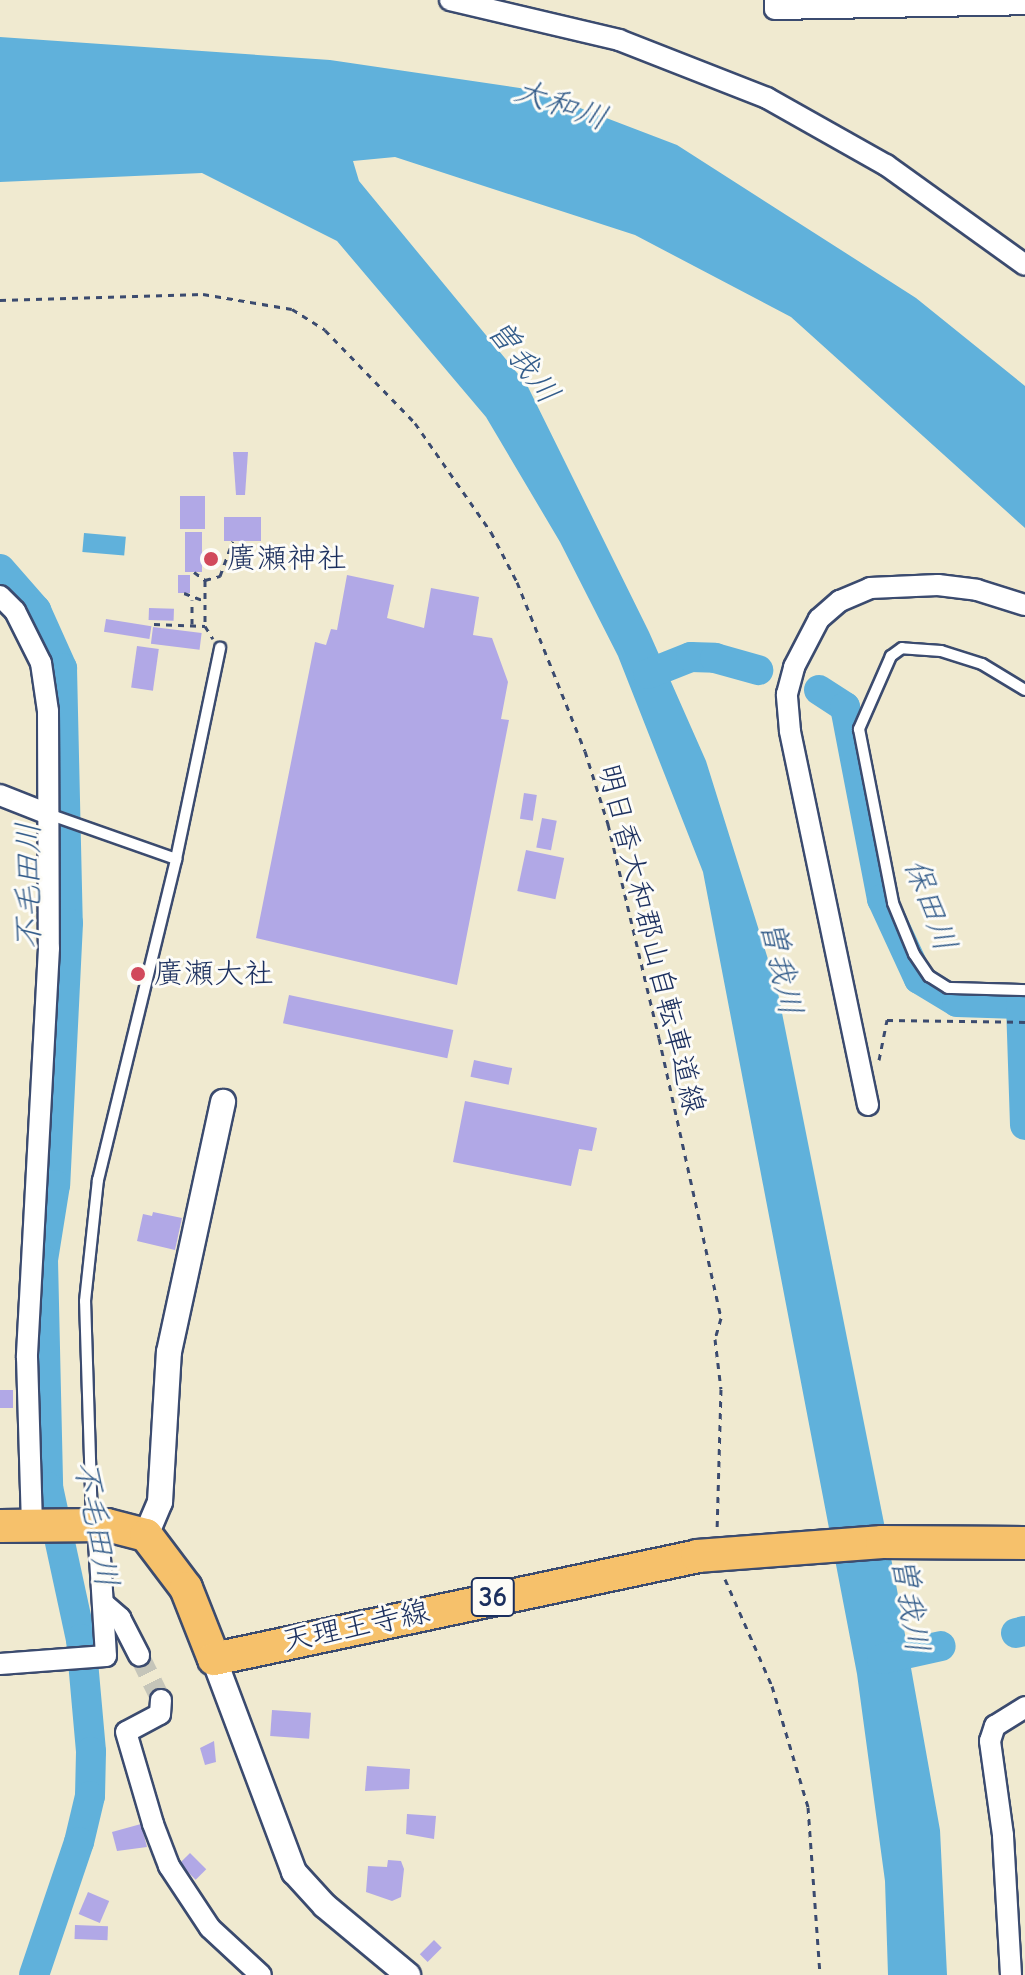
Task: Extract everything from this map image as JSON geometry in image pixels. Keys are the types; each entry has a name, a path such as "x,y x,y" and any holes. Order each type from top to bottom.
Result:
{"main road":[{"path":"55,1525 146,1535 186,1588 214,1659"},
{"name":"天理王寺線","path":"214,1659 634,1568 774,1548 950,1542 1025,1543"}],"street":[{"path":"450,0 619,40 767,98 886,165 1025,265"},
{"path":"775,0 775,9 1025,4"},
{"path":"868,1105 790,731 787,694 794,667 819,619 840,601 870,588 938,585 977,590 1025,605"},
{"path":"0,596 15,611 41,663 48,711 49,948 27,1357 55,1525 103,1603 120,1618 139,1655"},
{"path":"0,795 48,814"},
{"path":"146,1535 160,1502 169,1352 223,1102"},
{"path":"0,1664 106,1656 103,1603"},
{"path":"214,1659 294,1872 325,1906 408,1975"},
{"path":"161,1700 160,1714 126,1732 153,1824 169,1866 210,1928 261,1975"},
{"path":"1011,1975 1003,1835 990,1741 995,1726 1025,1707"}],"lane":[{"path":"55,1525 84,1312 98,1180 176,859 220,648"},
{"path":"1025,690 982,664 941,651 902,648 891,656 859,729 893,903 914,954 929,976 948,988 1025,990"},
{"path":"48,814 176,859"}],"path":[{"name":"明日香大和郡山自転車道線","path":"0,300 203,294 292,309 325,330 415,423 491,532 517,582 585,751 608,824 659,1038 721,1318 715,1339 721,1389 717,1531"},
{"path":"205,580 220,576 233,541"},
{"path":"194,572 205,580"},
{"path":"205,580 205,626 220,648"},
{"path":"184,593 192,600 205,601"},
{"path":"192,600 192,625"},
{"path":"154,624 205,626"},
{"path":"868,1105 887,1020 1025,1022"},
{"path":"724,1576 772,1686 808,1807 820,1975"}],"water":[{"name":"大和川","path":"0,37 330,60 533,90 677,145 916,298 1025,386 1025,528 791,317 635,235 395,157 353,161 359,181 527,385 649,632 706,761 777,988 894,1573 940,1830 947,1975 888,1975 885,1881 857,1674 703,872 618,656 560,542 486,417 337,241 202,173 0,182"},
{"path":"84,533 126,537 124,556 82,552"}],"building":[{"path":"233,452 248,452 245,495 236,495"},
{"path":"180,496 205,496 205,529 180,529"},
{"path":"224,517 261,517 261,541 224,541"},
{"path":"185,532 202,532 202,572 185,572"},
{"path":"178,575 190,575 190,593 178,593"},
{"path":"347,575 394,585 387,618 424,628 431,588 479,597 473,635 492,638 508,682 501,719 509,720 457,985 256,938 315,642 326,645 331,629 337,630"},
{"path":"149,608 174,609 174,621 149,620"},
{"path":"106,619 151,626 149,639 104,632"},
{"path":"153,627 202,633 200,650 151,644"},
{"path":"137,646 159,649 153,691 131,688"},
{"path":"524,793 537,795 533,821 520,819"},
{"path":"542,818 557,821 551,850 536,847"},
{"path":"526,850 564,858 555,899 517,891"},
{"path":"289,995 453,1030 447,1058 283,1023"},
{"path":"474,1060 512,1068 509,1085 470,1077"},
{"path":"465,1101 597,1128 592,1151 579,1149 571,1186 453,1162"},
{"path":"153,1212 182,1218 175,1250 137,1241 143,1214 152,1216"},
{"path":"0,1390 13,1390 13,1408 0,1408"},
{"path":"272,1710 311,1713 309,1739 270,1736"},
{"path":"214,1741 216,1762 205,1765 200,1748"},
{"path":"367,1766 410,1769 409,1789 365,1791"},
{"path":"407,1814 436,1816 434,1839 406,1834"},
{"path":"141,1824 147,1847 117,1851 112,1832"},
{"path":"190,1853 206,1869 196,1880 179,1864"},
{"path":"388,1860 401,1861 404,1869 401,1897 392,1901 366,1892 368,1866 387,1867"},
{"path":"88,1892 109,1901 100,1923 79,1914"},
{"path":"75,1925 108,1926 107,1940 75,1939"},
{"path":"434,1940 442,1948 428,1962 420,1954"}],"waterway":[{"name":"不毛田川","path":"0,569 36,610 62,668 68,923 55,1185 43,1260 48,1487 81,1639 91,1752 90,1796 79,1842 34,1975"},
{"name":"保田川","path":"648,674 691,657 715,658 758,670"},
{"name":"保田川","path":"819,690 845,707 882,899 919,979 957,1002 1021,1004 1025,1125"},
{"name":"保田川","path":"1016,1633 1025,1631"},
{"name":"保田川","path":"882,1659 941,1646"}],"tunnel":[{"path":"139,1655 161,1700"}],"place":[{"name":"廣瀬神社","path":"211,559"},
{"name":"廣瀬大社","path":"138,974"}],"water label":[{"name":"曽我川","path":"523,362"},
{"name":"曽我川","path":"781,968"},
{"name":"曽我川","path":"910,1605"}]}
